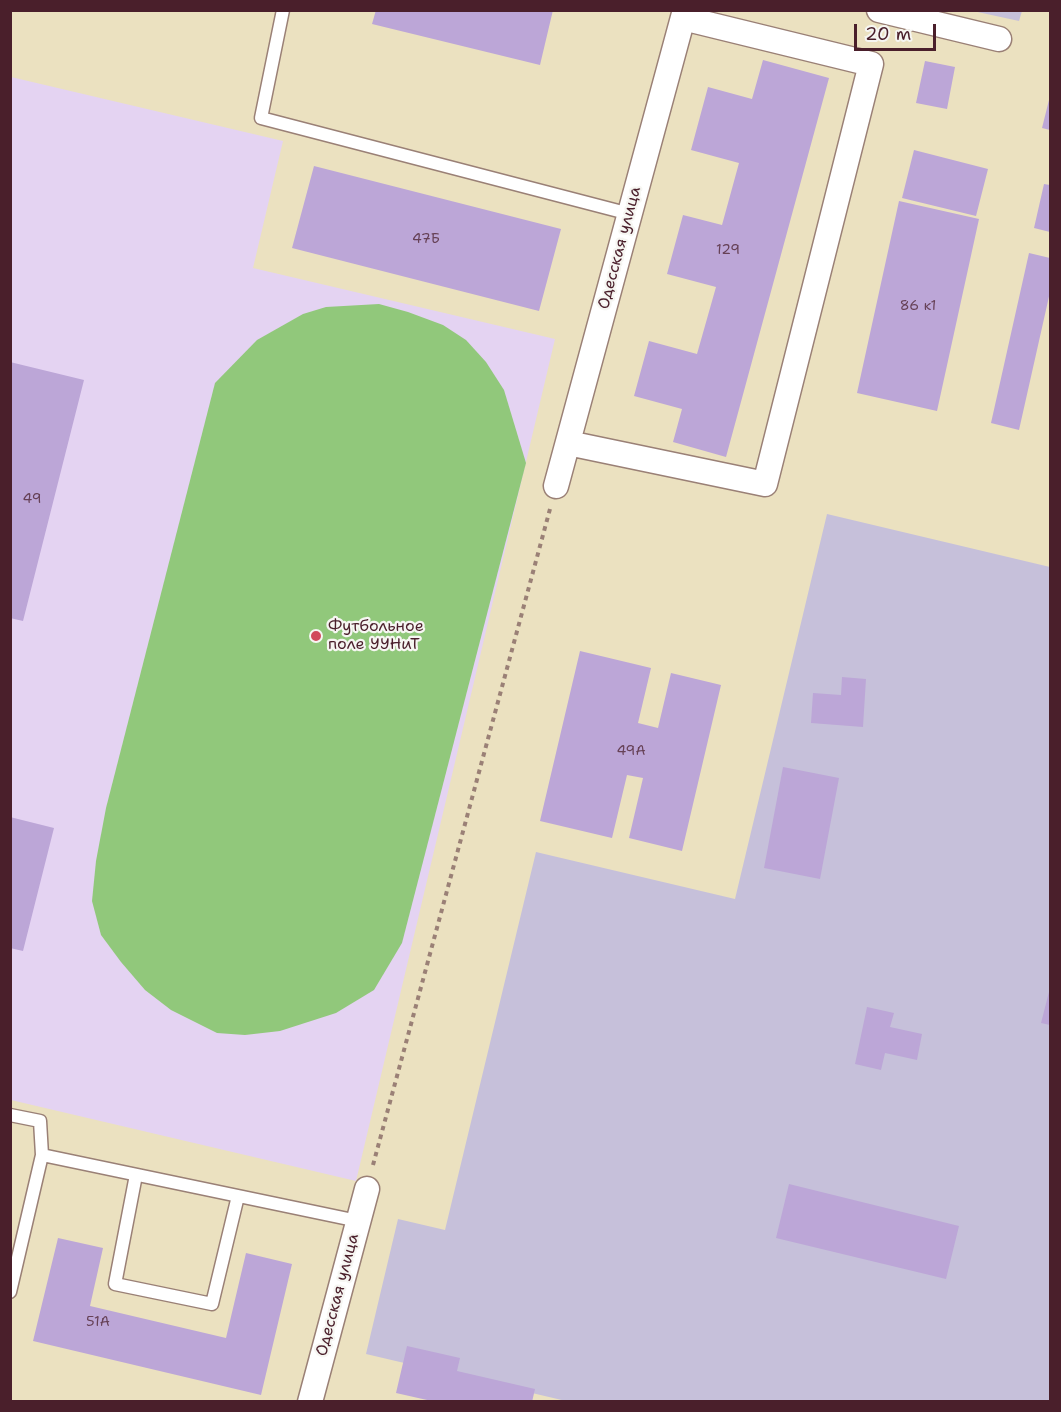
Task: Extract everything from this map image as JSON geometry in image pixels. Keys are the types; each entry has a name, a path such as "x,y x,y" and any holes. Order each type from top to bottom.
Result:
{"street":[{"path":"879,10 999,39"},
{"name":"Одесская улица","path":"556,486 684,14"},
{"path":"568,443 765,484 871,64 684,14"},
{"name":"Одесская улица","path":"310,1401 367,1189"}],"lane":[{"path":"283,10 261,118 630,214"},
{"path":"10,1115 40,1121 42,1155 10,1292"},
{"path":"42,1155 358,1221"},
{"path":"136,1175 115,1284 212,1304 238,1196"}],"path":[{"path":"367,1189 556,486"}],"shaded area":[{"path":"973,11 1022,11 1019,21"},
{"path":"11,77 283,141 253,268 555,339 356,1181 11,1100"},
{"path":"827,514 1050,567 1050,1401 566,1401 366,1354 398,1219 445,1230 536,852 735,899"}],"green space":[{"name":"Футбольное поле УУНиТ","path":"379,304 443,325 466,340 486,362 504,390 526,463 402,943 374,990 336,1013 280,1031 245,1035 217,1033 171,1010 145,990 101,935 92,901 96,861 106,808 215,383 257,340 303,314 326,307"}],"building":[{"path":"376,10 553,10 540,65 372,24"},
{"path":"763,60 829,78 726,457 673,442 682,409 634,396 649,341 697,354 716,287 667,274 683,215 722,225 739,163 691,150 708,87 752,99"},
{"path":"925,61 955,67 947,109 916,103"},
{"path":"1050,96 1050,130 1042,128"},
{"path":"914,150 988,169 976,216 902,198"},
{"path":"314,166 561,229 539,311 292,248"},
{"path":"1044,184 1050,185 1050,232 1034,228"},
{"path":"899,201 979,219 937,411 857,393"},
{"path":"1029,253 1050,258 1050,292 1019,430 991,423"},
{"path":"10,362 84,380 23,621 10,618"},
{"path":"580,651 651,668 638,723 658,728 671,673 721,685 682,851 629,838 643,778 627,775 612,838 540,821"},
{"path":"842,677 866,679 863,727 811,723 813,693 841,695"},
{"path":"783,767 839,778 820,879 764,868"},
{"path":"10,817 54,828 23,951 10,948"},
{"path":"1050,988 1050,1025 1041,1023"},
{"path":"867,1007 894,1013 890,1027 922,1034 917,1060 885,1053 881,1070 855,1064"},
{"path":"789,1184 959,1226 946,1279 776,1238"},
{"path":"58,1238 103,1248 90,1306 226,1338 246,1253 292,1264 261,1395 33,1341"},
{"path":"407,1346 460,1358 457,1371 535,1389 532,1402 436,1402 396,1393"}],"place":[{"name":"Футбольное поле УУНиТ","path":"316,636"}]}
